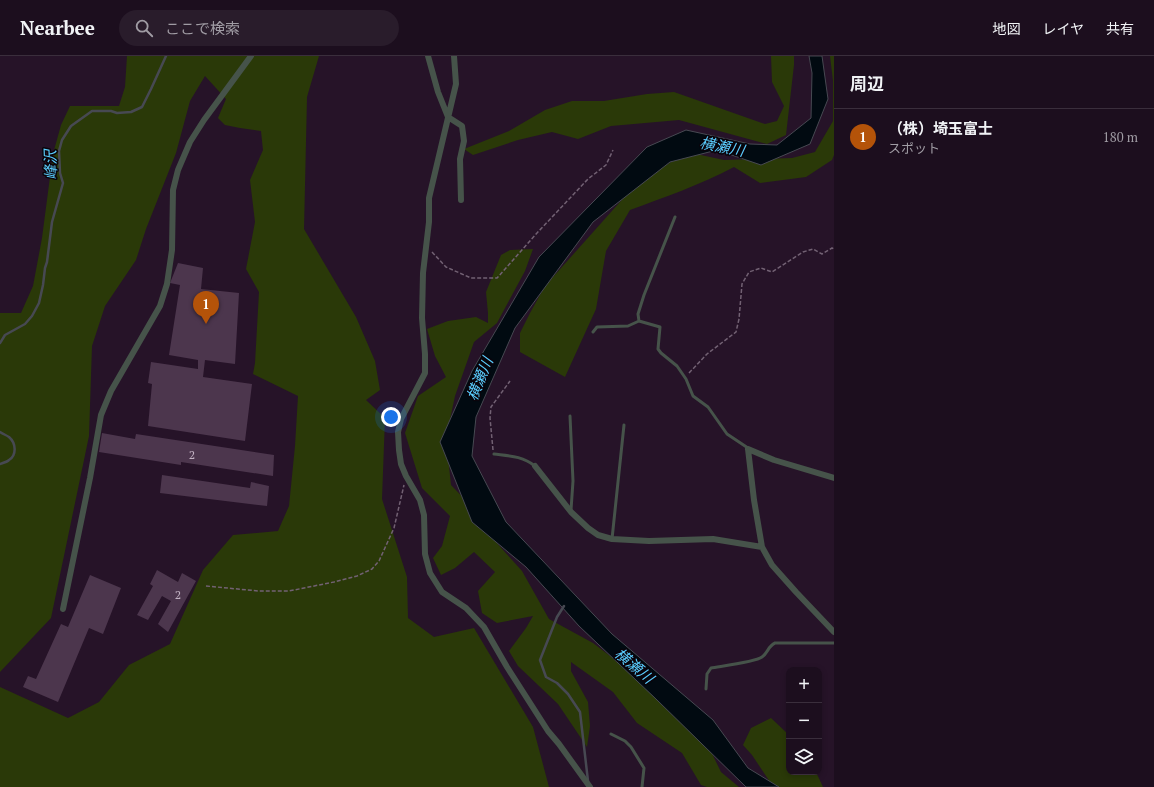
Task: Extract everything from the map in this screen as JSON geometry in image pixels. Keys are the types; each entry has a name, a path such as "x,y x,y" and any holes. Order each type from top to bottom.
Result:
{"street":[{"path":"63,609 90,478 100,415 111,391 160,306 167,284 172,250 173,190 178,170 193,136 251,56"},
{"path":"428,56 438,92 448,117 462,126 464,141 460,158 461,200"},
{"path":"454,56 456,84 429,198 423,273 422,311 425,373 402,419 398,432 401,464 420,500 424,515 425,554 430,573 442,592 466,608 484,627 507,667 548,731 590,787"},
{"path":"834,478 774,460 748,449 754,500 762,547 772,565 834,632"},
{"path":"535,466 571,512 598,535 612,539 649,541 713,539 762,547"}],"lane":[{"path":"639,321 638,314 644,295 675,217"},
{"path":"593,332 597,327 628,326 639,321 660,327 658,349 677,366 686,379 693,396 708,408 727,434 748,449"},
{"path":"570,416 573,481 571,512"},
{"path":"612,539 624,425"},
{"path":"494,454 527,460 535,466"},
{"path":"706,689 707,674 711,668 758,660 765,655 770,645 775,643 834,643"},
{"path":"611,734 625,741 631,747 644,768 642,787"}],"path":[{"path":"426,246 446,268 471,278 498,278 588,179 606,165 613,150"},
{"path":"686,379 707,354 736,332 739,319 742,284 749,272 762,268 772,272 802,252 813,249 822,254 832,248 834,249"},
{"path":"494,454 490,418 491,407 510,381"},
{"path":"206,586 259,591 289,591 358,576 372,569 379,561 394,528 406,476"}],"green space":[{"path":"127,56 319,56 307,97 304,229 356,317 375,361 380,390 366,400 385,418 382,499 407,577 408,618 434,637 474,628 533,727 549,787 0,787 0,687 68,718 99,702 129,665 170,644 203,570 233,535 278,531 289,506 298,396 253,374 259,292 246,269 255,222 250,180 263,150 261,131 225,125 218,118 226,99 205,76 190,101 176,153 146,229 136,260 105,306 92,346 89,436 51,618 0,672 0,313 21,313 33,286 42,238 53,154 61,125 70,106 119,106 125,87"},
{"path":"771,56 794,56 794,65 786,135 767,144 679,120 611,126 578,139 552,132 518,140 473,155 464,149 509,131 545,110 572,101 604,101 647,94 674,92 765,124 777,121 784,106 772,82"},
{"path":"830,56 834,56 834,155 832,160 806,177 760,183 734,167 695,185 630,210 606,251 596,309 565,377 520,352 520,333 545,286 636,184 687,152 724,160 792,158 815,152 833,121 833,81"},
{"path":"533,249 525,271 497,323 474,342 455,396 446,438 451,485 474,509 495,541 522,571 549,619 593,643 661,695 700,729 721,772 739,787 707,787 701,785 682,753 637,723 613,692 571,662 571,671 588,702 590,726 587,747 558,704 518,666 509,651 533,616 497,623 482,613 478,591 495,572 474,552 455,568 441,575 433,558 442,546 450,516 422,488 405,433 418,396 446,377 435,356 427,329 448,321 476,317 488,323 486,292 501,255 510,250"},
{"path":"771,718 786,732 786,775 817,775 823,787 768,787 770,782 752,755 743,745 751,728"}],"water":[{"name":"横瀬川","path":"809,56 822,56 828,99 810,144 761,165 717,150 670,162 593,222 515,328 476,417 472,456 506,522 612,634 713,720 748,768 779,787 746,787 579,626 526,567 472,522 440,442 472,371 539,257 647,147 686,130 750,144 777,145 811,118 812,73"}],"building":[{"path":"178,263 203,268 201,289 239,293 235,364 205,360 203,377 252,384 245,441 148,426 152,384 148,383 151,362 198,369 198,360 169,355 180,285 170,283"},
{"path":"102,433 135,439 136,434 274,455 273,476 181,462 181,465 99,452"},
{"path":"162,475 250,488 251,482 269,486 267,506 160,493"},
{"path":"157,570 178,582 182,573 196,581 168,632 158,624 171,601 162,596 148,620 137,615 153,586 150,584"},
{"path":"90,575 121,588 103,634 89,628 58,702 23,687 28,676 36,679 61,624 68,627"}],"waterway":[{"name":"峰沢","path":"0,343 5,335 25,324 32,316 39,303 47,262 52,222 63,183 60,173 59,151 62,140 71,126 92,111 111,111 117,113 131,112 142,107 166,56"},
{"name":"峰沢","path":"0,432 9,437 13,442 15,449 12,458 0,464"},
{"path":"564,606 557,617 540,660 546,677 557,683 568,694 580,712 588,781"}],"place":[{"name":"（株）埼玉富士","path":"206,324"}]}
